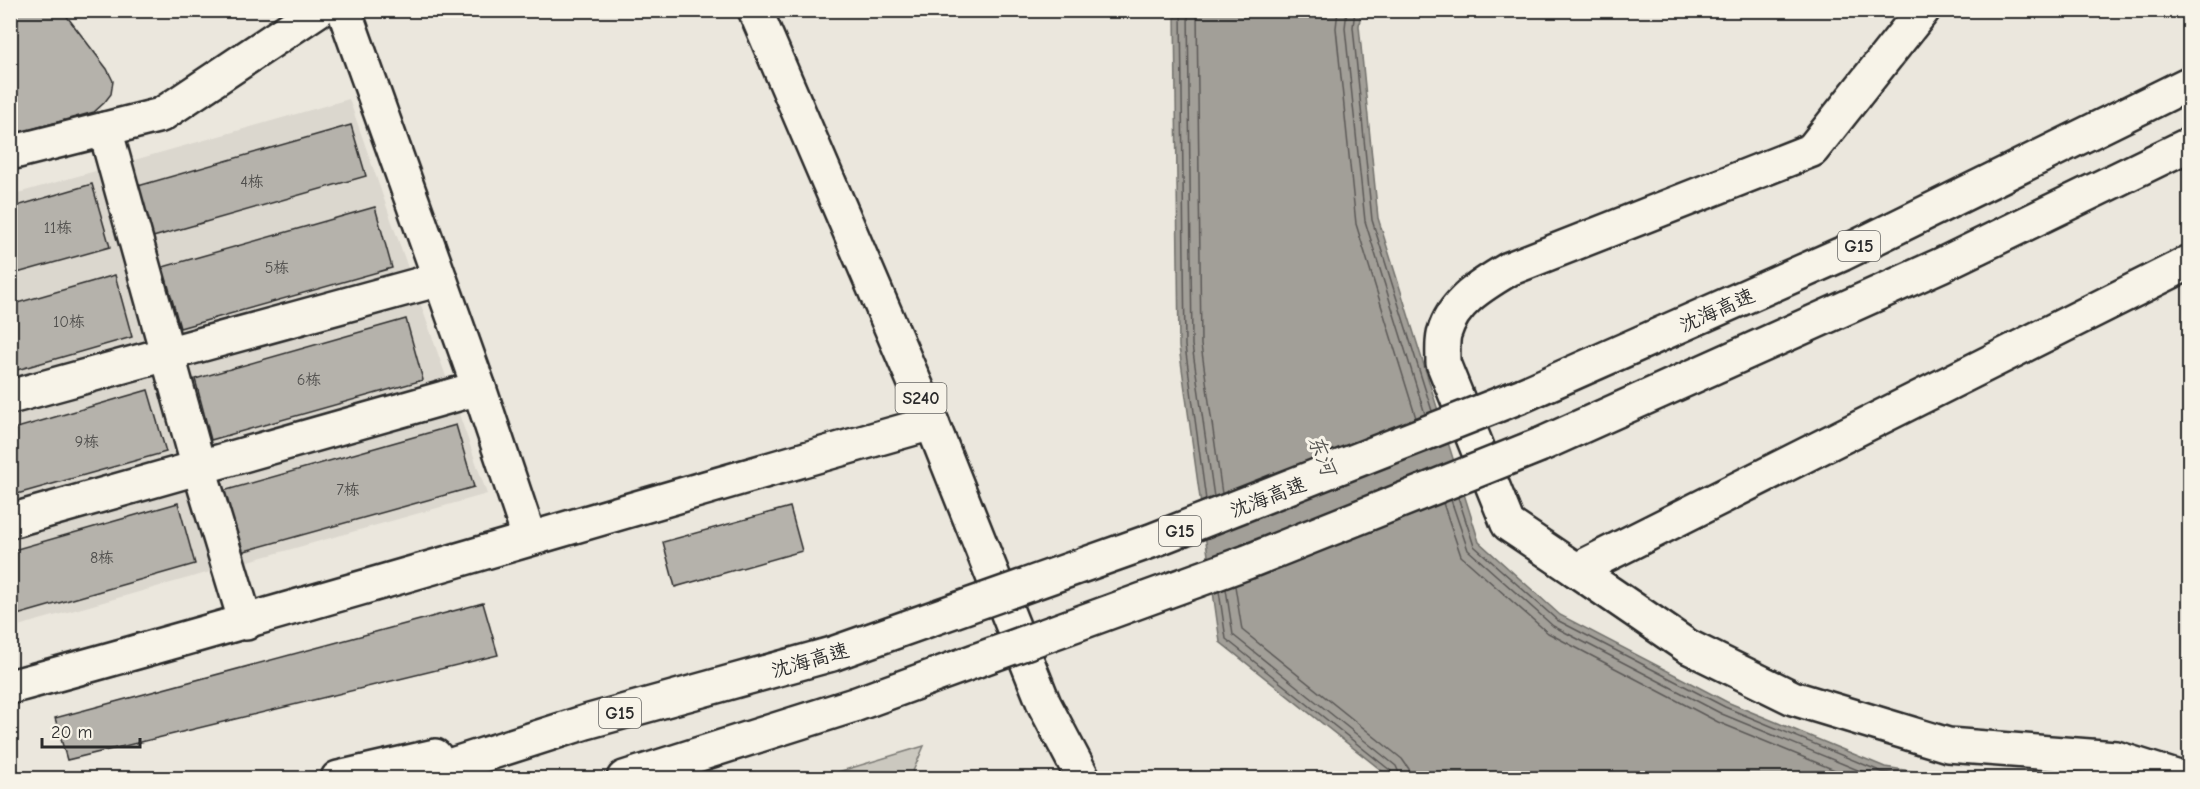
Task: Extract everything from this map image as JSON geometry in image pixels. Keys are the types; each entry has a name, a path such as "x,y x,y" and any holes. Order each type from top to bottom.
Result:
{"main road":[{"path":"10,153 161,115 318,10"},
{"path":"344,10 479,388 529,537"},
{"path":"1923,10 1812,150 1509,269 1479,287 1457,307 1444,335 1443,363 1508,524 1687,646 1793,698 1948,745 2116,758 2179,778"},
{"name":"S240","path":"755,13 932,423 1044,704 1083,778"},
{"name":"沈海高速","path":"411,778 586,722 832,654 1151,542 1523,395 1842,254 2190,83"},
{"path":"105,129 199,468 246,622"},
{"name":"G15","path":"624,778 854,705 1247,562 1540,445 1930,270 2190,144"},
{"path":"1576,570 2190,262"},
{"path":"10,397 440,279"},
{"path":"10,521 479,388"},
{"path":"10,687 246,622 529,537 932,423"},
{"path":"338,778 586,722"}],"shaded area":[{"path":"349,99 487,494 11,628 11,195"},
{"path":"924,746 910,778 818,778"}],"water":[{"name":"东河","path":"1175,11 1361,11 1359,26 1378,218 1479,542 1560,615 1727,702 1885,767 1955,778 1391,778 1220,642 1179,347"}],"building":[{"path":"10,10 62,10 107,69 113,81 111,94 104,103 94,112 10,135"},
{"path":"351,125 366,176 153,237 138,186"},
{"path":"92,184 110,247 10,275 10,208"},
{"path":"375,207 392,268 180,328 163,267"},
{"path":"115,275 132,337 10,372 10,305"},
{"path":"406,319 423,380 211,440 195,379"},
{"path":"148,390 166,452 10,496 10,430"},
{"path":"456,425 474,487 241,552 223,491"},
{"path":"178,503 195,564 10,617 10,551"},
{"path":"790,507 802,551 675,587 663,542"},
{"path":"483,603 498,655 67,760 55,718"}]}
